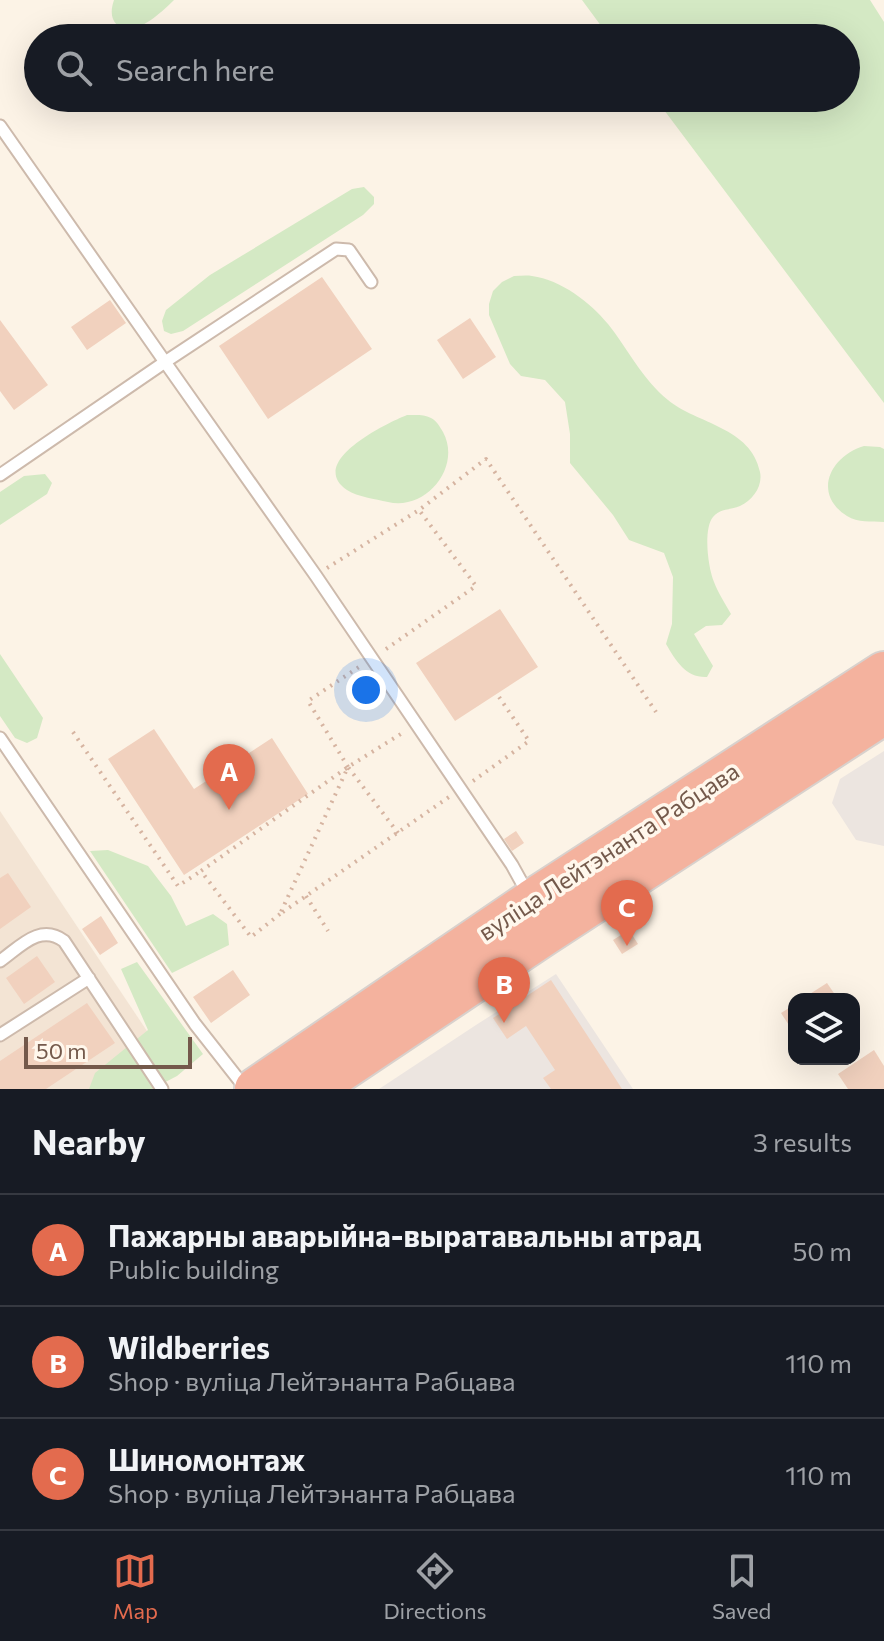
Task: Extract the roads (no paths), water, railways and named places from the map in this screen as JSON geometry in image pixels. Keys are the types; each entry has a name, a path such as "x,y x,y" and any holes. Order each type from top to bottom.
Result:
{"highway":[{"name":"вуліца Лейтэнанта Рабцава","path":"313,1089 537,919 884,673"},
{"name":"вуліца Лейтэнанта Рабцава","path":"256,1089 884,713"}],"lane":[{"path":"0,126 316,576 512,865 537,919"},
{"path":"0,475 336,249 349,250 371,282"},
{"path":"0,738 195,1024 246,1089"},
{"path":"0,961 39,935 52,934 64,941 162,1089"},
{"path":"0,1035 89,978"}],"place":[{"name":"Пажарны аварыйна-выратавальны атрад","path":"229,810"},
{"name":"Шиномонтаж","path":"627,946"},
{"name":"Wildberries","path":"504,1023"}]}
